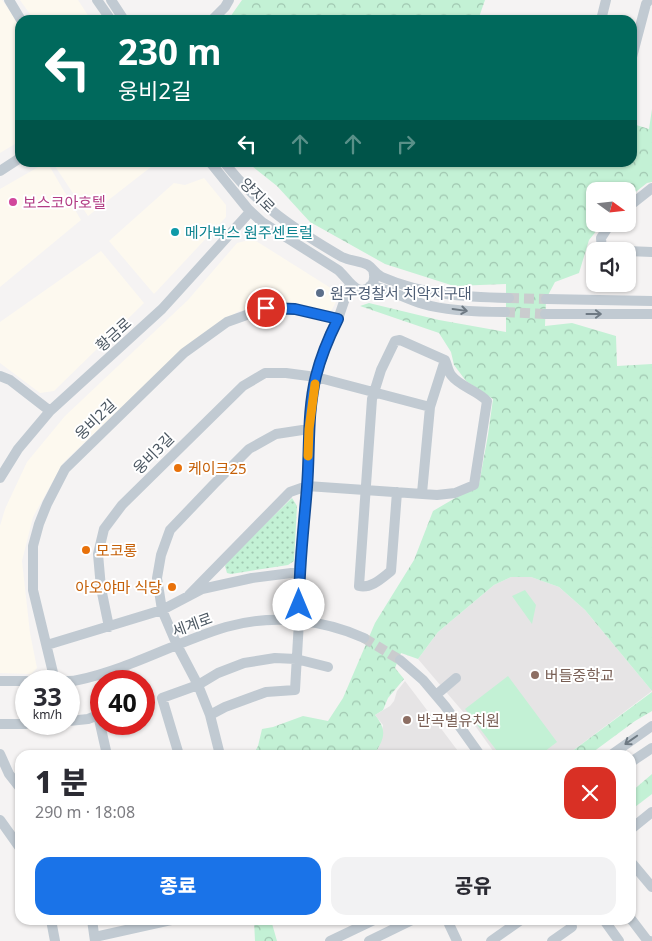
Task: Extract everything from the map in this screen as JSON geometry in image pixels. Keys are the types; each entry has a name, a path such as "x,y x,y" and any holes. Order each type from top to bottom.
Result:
{"street":[{"path":"8,0 18,15"},
{"path":"97,0 108,15"},
{"path":"111,0 121,15"},
{"path":"217,15 229,0"},
{"path":"602,15 606,0"},
{"path":"637,37 646,4 650,0"},
{"path":"0,171 15,161"},
{"name":"양지로","path":"214,167 248,210 262,222 320,259 350,282"},
{"name":"양지로","path":"228,167 245,188 273,213 311,238 354,262 367,264 377,274"},
{"path":"221,177 224,186 259,225 302,253 320,259"},
{"path":"636,201 652,188"},
{"name":"황금로","path":"0,478 18,449 50,411 162,309 248,214"},
{"path":"605,232 601,238 602,250 652,252"},
{"path":"210,715 225,707 266,692 295,690 299,621 299,572 307,486 309,429 316,377 330,334 338,319 350,282 349,271 355,265 354,262"},
{"path":"375,287 377,274 442,295 509,298"},
{"path":"350,282 362,290 375,287 424,304 474,312 505,312"},
{"path":"546,299 652,301"},
{"name":"웅비2길","path":"53,670 33,590 33,546 47,504 65,469 184,353 226,322 266,308 295,309 338,319"},
{"path":"545,314 652,314"},
{"path":"189,595 290,492 307,486 365,490 397,492 422,493 437,495 455,493 474,485 487,401 482,395 464,386 451,375 445,360 400,340 395,341 373,392 365,490 359,586 365,588 391,571 397,492"},
{"path":"422,493 430,407 445,360"},
{"name":"웅비3길","path":"109,627 101,588 98,554 104,530 122,505 244,386 265,373 286,372 316,377 430,407"},
{"path":"0,376 10,380 50,411"},
{"path":"219,750 210,715 198,685 177,645 162,610 158,578 161,555 170,530 249,449 276,434 309,429"},
{"path":"223,560 221,572 224,578 237,582"},
{"path":"47,645 162,610 202,589 299,572"},
{"name":"세계로","path":"80,680 135,663 209,633 245,623 277,620 299,621 341,629 364,638"},
{"path":"178,750 162,698 198,685 218,673 244,663 275,658 296,659 328,667"},
{"path":"400,660 424,680 476,750"},
{"path":"436,695 456,678"},
{"path":"0,681 15,682"},
{"path":"0,724 15,724"},
{"path":"618,750 652,726"},
{"path":"104,735 106,750"},
{"path":"636,759 652,748"},
{"path":"0,754 8,774 15,781"},
{"path":"636,826 651,816"},
{"path":"0,820 15,840"},
{"path":"636,868 652,887"},
{"path":"52,925 55,941"},
{"path":"93,925 95,939 151,925"},
{"path":"330,941 364,925"},
{"path":"369,941 402,925"},
{"path":"449,925 457,941"},
{"path":"491,941 514,925"},
{"path":"608,925 619,941"},
{"path":"636,925 647,940 651,941"},
{"path":"552,941 565,937 572,927"}],"shaded area":[{"path":"0,0 2,0 15,18 15,144 0,153"},
{"path":"20,0 78,0 88,15 30,15"},
{"path":"38,167 50,167 81,220 0,287 0,189"},
{"path":"56,167 151,167 88,216"},
{"path":"204,178 226,205 226,217 154,294 109,241 174,183 185,185"},
{"path":"253,239 337,292 336,302 331,311 278,304 239,311 201,335 156,374 63,463 33,517 22,561 30,633 37,668 35,670 15,670 15,673 0,673 0,526 5,509 27,462 65,416 188,300 237,243"},
{"path":"101,251 144,303 54,391 40,393 0,363 0,322"},
{"name":"버들중학교","path":"511,577 531,577 559,587 585,610 652,691 574,750 492,750 476,727 418,659 438,632 494,585"},
{"name":"반곡별유치원","path":"405,681 457,750 377,750 383,725 375,715 390,706 394,701 397,691"}],"green space":[{"path":"242,0 485,0 480,15 232,15"},
{"path":"652,109 652,182 647,183 636,192 636,182 586,182 586,232 596,232 588,242 586,242 586,250 579,273 555,282 546,299 545,326 572,323 616,336 617,366 652,364 652,691 585,610 559,587 531,577 511,577 494,585 438,632 418,659 401,653 395,668 404,679 388,698 383,710 375,715 383,730 382,740 377,750 256,750 262,729 303,716 328,721 343,698 375,623 414,560 433,511 479,484 493,399 466,381 454,365 451,352 439,333 360,306 369,303 439,320 506,332 506,284 454,286 385,264 310,222 277,186 253,167 637,167 637,125 649,129"},
{"path":"292,498 297,506 294,561 288,565 231,574 227,573 225,566 229,559"},
{"path":"525,590 536,605 532,624 512,596"},
{"path":"508,676 557,742 547,750 496,750 465,709"},
{"path":"652,692 652,711 596,750 574,750"},
{"path":"652,774 652,794 636,806 636,788"},
{"path":"254,925 272,925 277,941 255,941"}],"tunnel":[{"path":"509,298 546,299"},
{"path":"505,312 545,314"},
{"path":"364,638 400,660"}],"slow traffic":[{"path":"308,456 309,429 315,384"}],"place":[{"name":"보스코아호텔","path":"13,202"},
{"name":"메가박스 원주센트럴","path":"175,232"},
{"name":"원주경찰서 치악지구대","path":"320,293"},
{"name":"케이크25","path":"178,468"},
{"name":"모코롱","path":"86,550"},
{"name":"아오야마 식당","path":"172,587"},
{"name":"버들중학교","path":"535,675"},
{"name":"반곡별유치원","path":"407,720"}],"route":[{"path":"266,308 295,309 338,319 330,334 316,377 309,429 307,486 299,566 299,605"}]}
